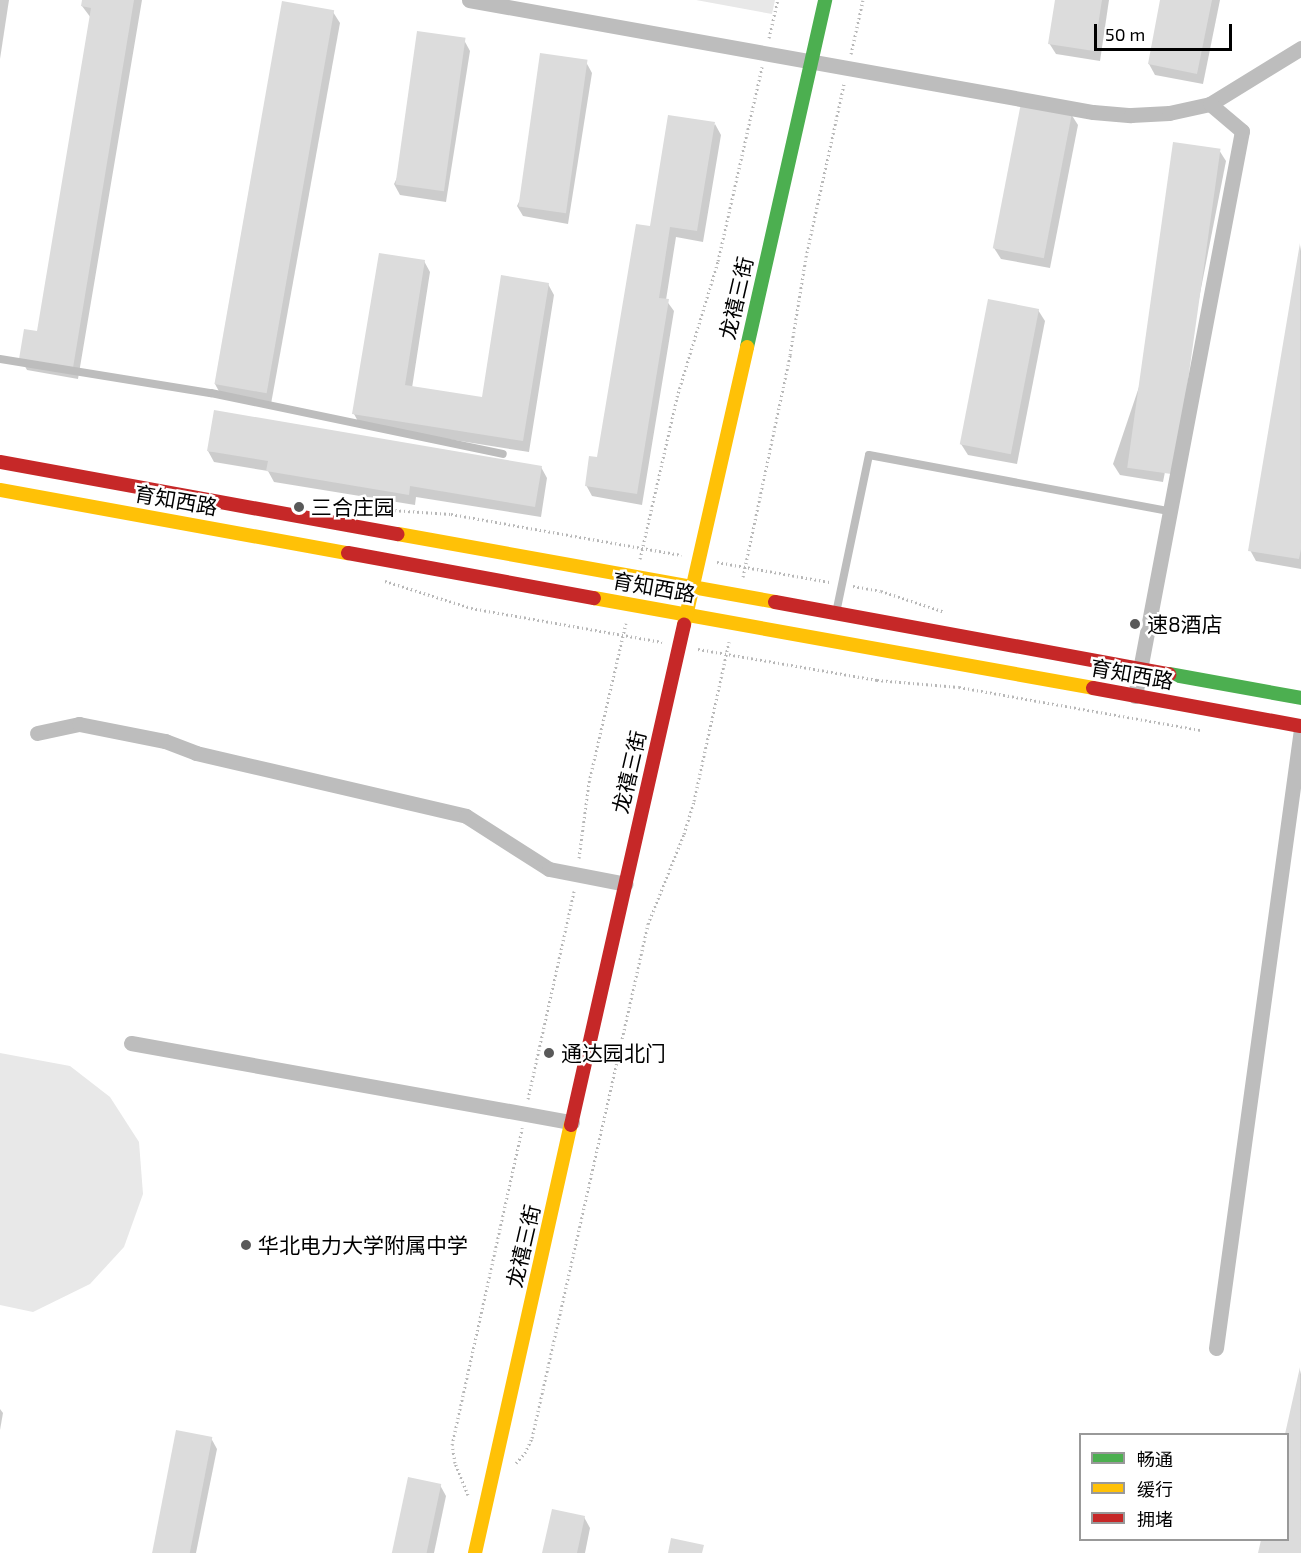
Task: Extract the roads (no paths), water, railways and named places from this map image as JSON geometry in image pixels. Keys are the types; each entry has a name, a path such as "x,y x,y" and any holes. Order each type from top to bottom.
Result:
{"street":[{"path":"469,0 1093,112 1131,115 1169,113 1210,104 1301,48"},
{"name":"龙禧三街","path":"475,1553 825,0"},
{"path":"1135,696 1242,131 1210,104"},
{"name":"育知西路","path":"0,462 1301,698"},
{"name":"育知西路","path":"0,490 1301,728"},
{"path":"37,733 79,724 165,741 196,753 466,816 549,869 626,884"},
{"path":"1216,1348 1301,728"},
{"path":"131,1043 572,1122"}],"lane":[{"path":"0,359 211,393 503,454"},
{"path":"836,613 869,455 1169,511"}],"place":[{"name":"三合庄园","path":"299,507"},
{"name":"速8酒店","path":"1135,624"},
{"name":"通达园北门","path":"549,1053"},
{"name":"华北电力大学附属中学","path":"246,1245"}]}
